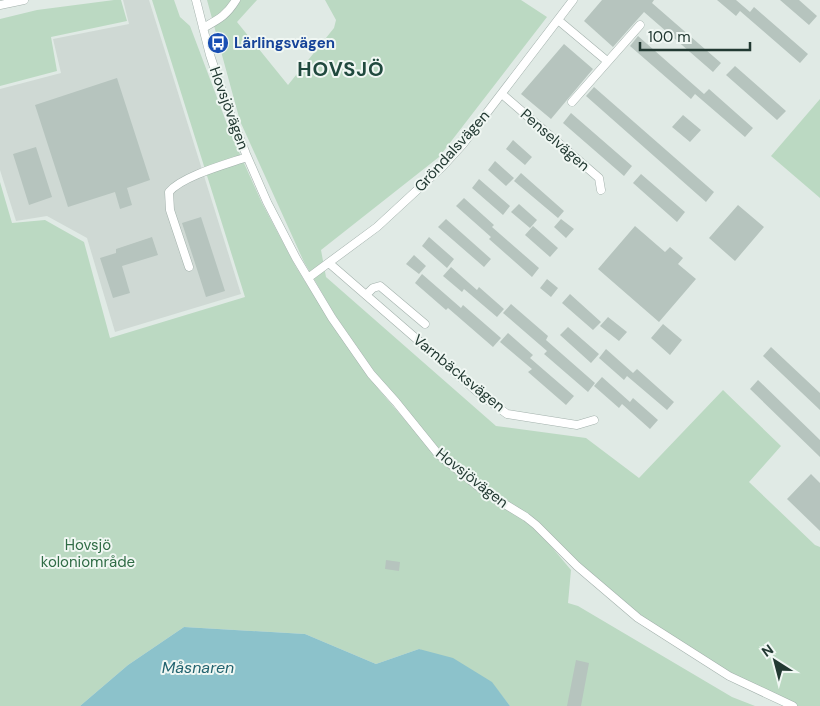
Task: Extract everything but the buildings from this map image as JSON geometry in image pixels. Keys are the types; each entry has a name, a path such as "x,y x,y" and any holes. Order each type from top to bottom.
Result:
{"street":[{"path":"0,5 24,0"},
{"name":"Hovsjövägen","path":"196,0 210,55 226,103 267,202 296,258 332,318 371,374 438,454 485,492 526,517 577,566 638,618 729,676 793,706"},
{"path":"203,28 229,11 236,0"},
{"name":"Gröndalsvägen","path":"308,278 377,227 421,187 463,144 573,0"},
{"path":"558,20 607,61"},
{"path":"572,102 640,25"},
{"name":"Penselvägen","path":"502,94 599,178 601,190"},
{"name":"Hovsjövägen","path":"189,267 170,210 169,192 178,184 188,179 247,157"},
{"name":"Varnbäcksvägen","path":"329,263 480,394 506,414 577,425 594,420"},
{"name":"Varnbäcksvägen","path":"366,295 373,288 380,286 425,324"}],"shaded area":[{"path":"123,0 149,0 241,294 115,332 87,238 47,216 16,221 0,170 0,89 61,73 53,39 129,24"}],"green space":[{"path":"121,0 127,21 51,37 57,71 0,86 0,19 37,10"},
{"name":"Hovsjö koloniområde","path":"152,0 174,0 180,17 190,26 230,132 262,203 296,267 333,326 380,391 431,450 535,527 571,570 568,603 578,606 732,697 755,706 510,706 491,682 419,649 376,664 305,634 184,627 128,665 80,706 0,706 0,182 12,223 45,220 84,242 110,338 245,297"},
{"path":"207,0 257,0 237,22 288,85 334,28 336,20 325,0 521,0 547,17 439,157 321,250 326,277 496,426 586,438 639,478 723,390 781,446 749,482 815,545 820,547 820,706 793,706 729,676 639,616 436,449 374,371 335,315 304,262 240,121"},
{"path":"820,99 820,198 771,156"}],"water":[{"name":"Måsnaren","path":"184,627 305,634 376,664 419,649 453,658 492,682 510,706 80,706 128,665"}],"place":[{"name":"Lärlingsvägen","path":"218,43"}],"district":[{"name":"HOVSJÖ","path":"341,69"}]}
